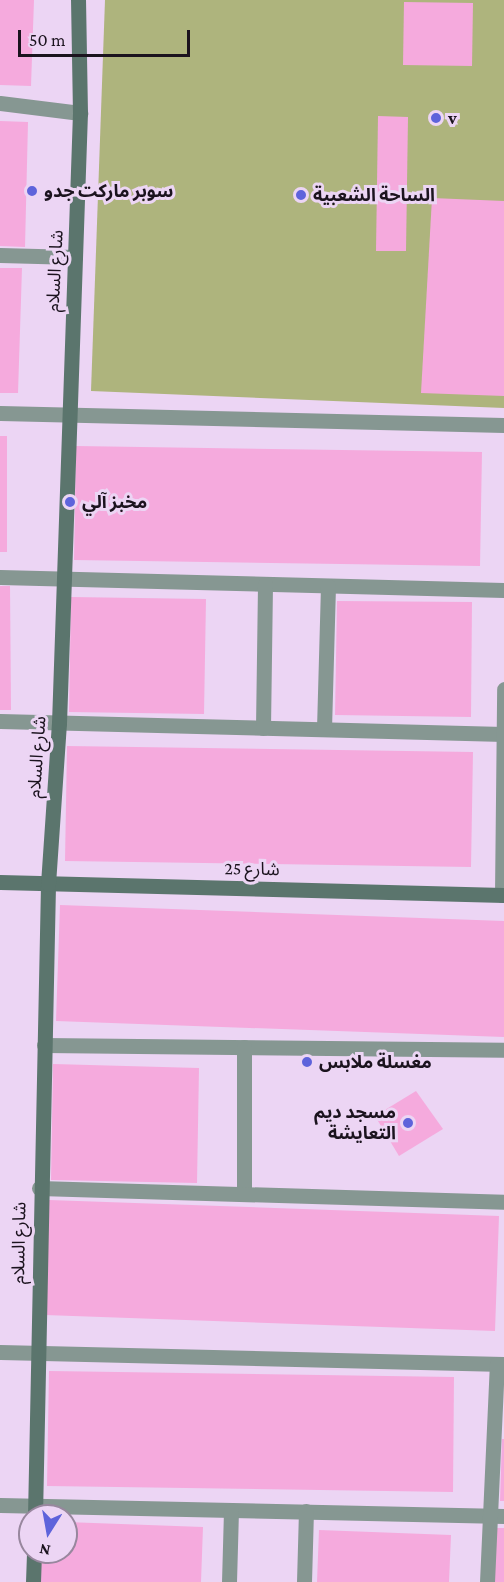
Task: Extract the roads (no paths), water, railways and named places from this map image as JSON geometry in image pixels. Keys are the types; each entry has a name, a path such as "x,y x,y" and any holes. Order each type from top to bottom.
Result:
{"street":[{"name":"شارع السلام","path":"35,1504 39,1188 48,884 59,723 66,415 80,113 78,0"},
{"path":"0,103 80,113"},
{"path":"0,255 75,257"},
{"path":"0,413 504,425"},
{"path":"0,578 504,590"},
{"path":"263,728 265,584"},
{"path":"324,729 328,586"},
{"path":"503,895 504,689"},
{"path":"0,721 504,734"},
{"name":"شارع 25","path":"0,882 503,895"},
{"path":"44,1045 504,1050"},
{"path":"244,1047 244,1194"},
{"path":"39,1188 504,1202"},
{"path":"0,1352 501,1364 497,1516 487,1582"},
{"path":"0,1505 18,1508"},
{"path":"78,1511 231,1510 497,1516"},
{"path":"229,1582 231,1510"},
{"path":"304,1582 306,1511"},
{"path":"33,1582 34,1564"}],"place":[{"name":"v","path":"436,118"},
{"name":"سوبر ماركت جدو","path":"32,191"},
{"name":"الساحة الشعبية","path":"301,195"},
{"name":"مخبز آلي","path":"70,502"},
{"name":"مغسلة ملابس","path":"307,1062"},
{"name":"مسجد ديم التعايشة","path":"408,1123"}]}
